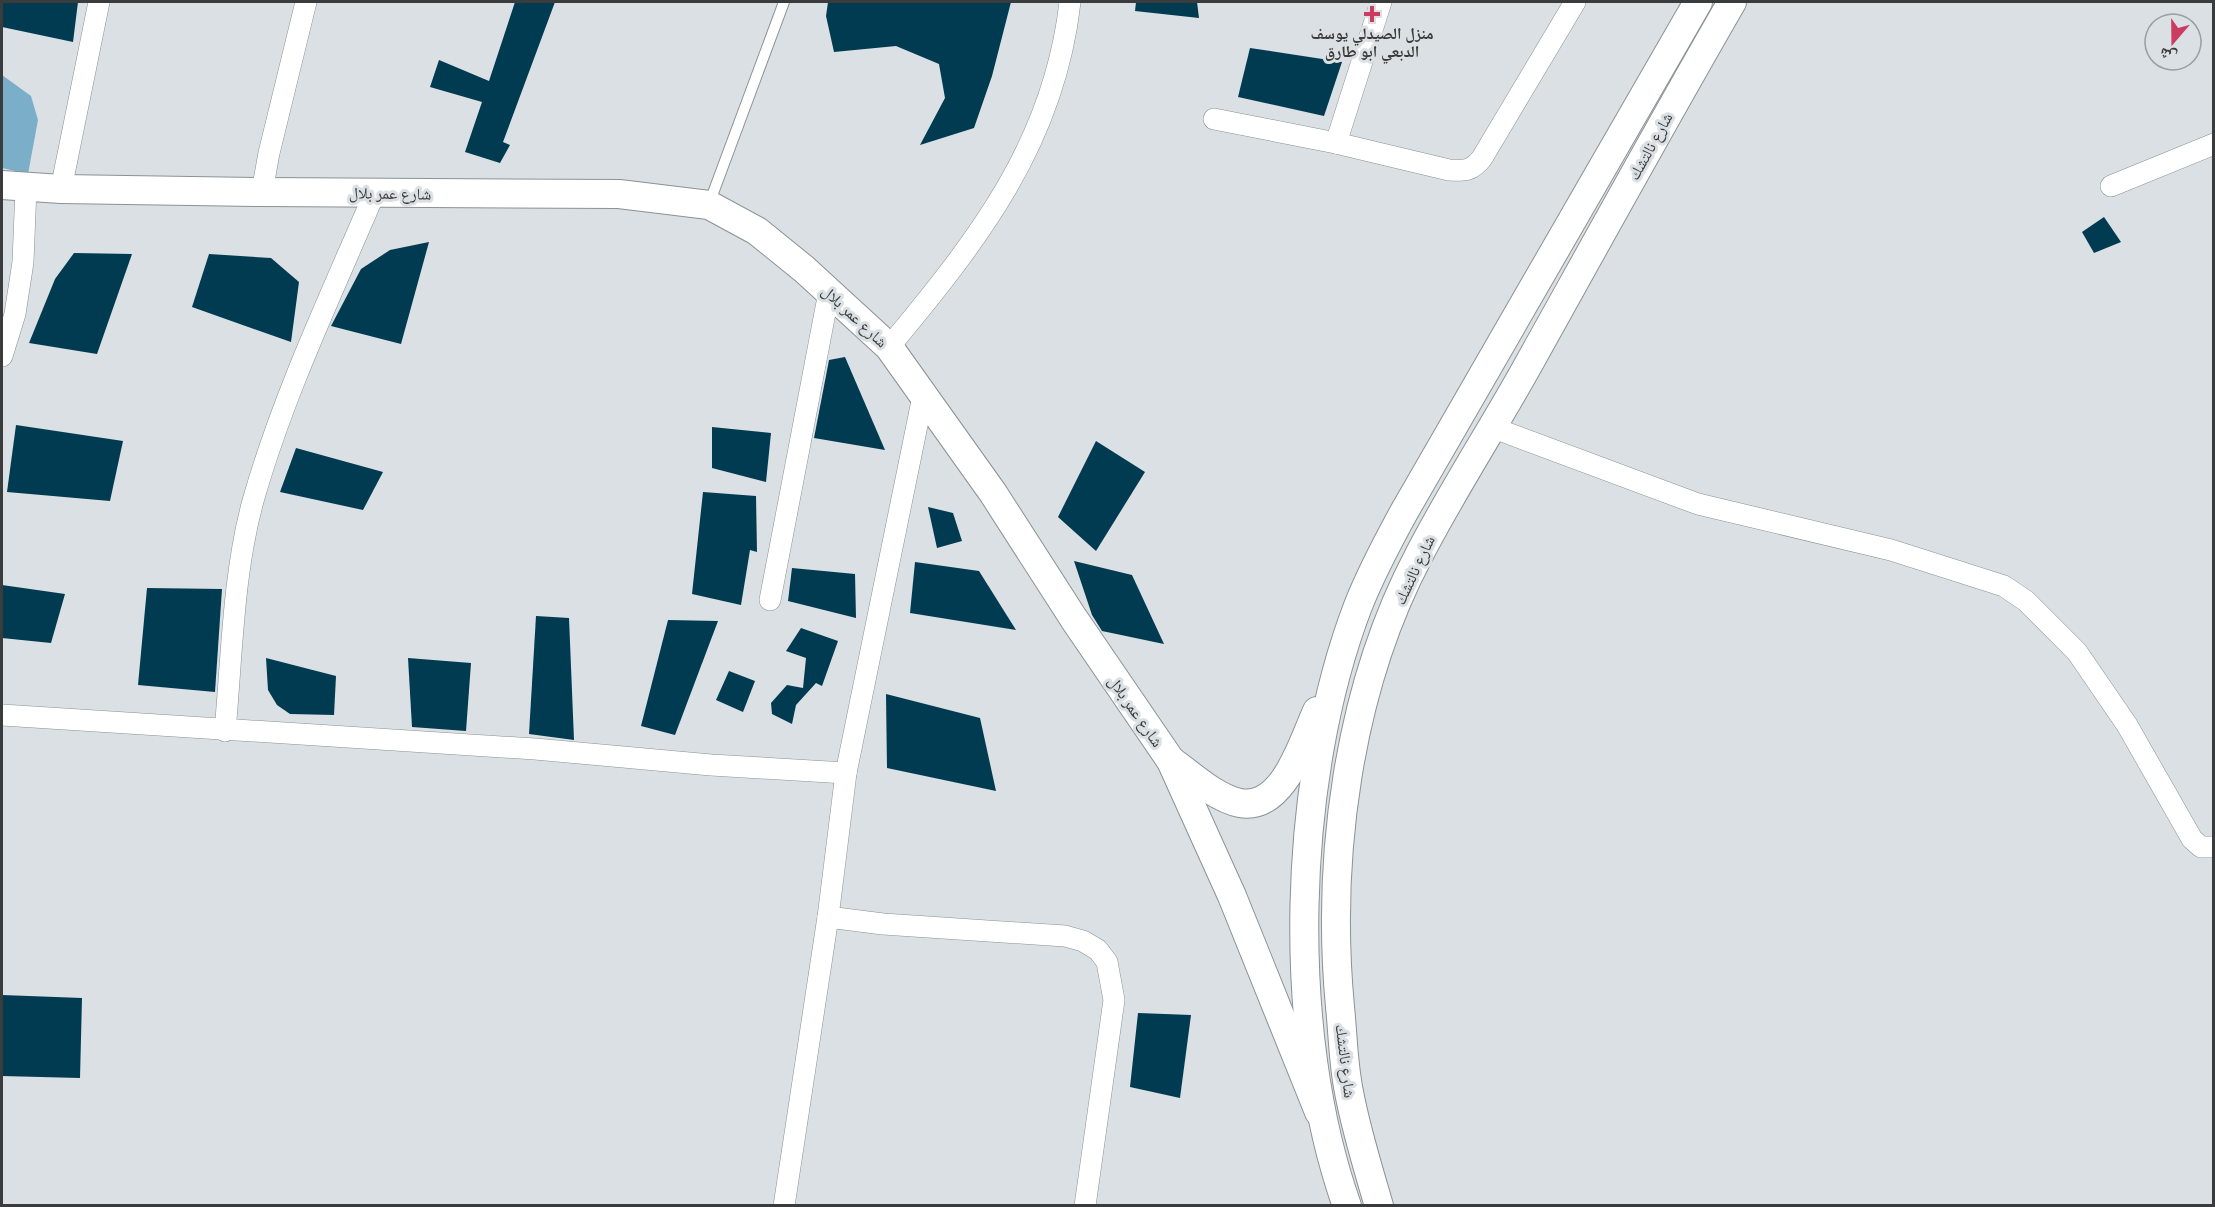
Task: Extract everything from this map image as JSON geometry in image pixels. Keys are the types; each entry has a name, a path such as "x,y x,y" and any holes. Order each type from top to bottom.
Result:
{"main road":[{"name":"شارع نالتشك","path":"1347,1206 1319,1112 1304,961 1305,902 1319,759 1343,653 1374,567 1698,2"},
{"name":"شارع نالتشك","path":"1379,1206 1349,1093 1343,1052 1334,934 1337,862 1343,809 1355,737 1382,642 1418,556 1494,428 1732,2"},
{"name":"شارع عمر بلال","path":"14,186 61,189 262,192 619,194 709,205 757,231 889,346 993,493 1080,628 1171,761 1232,896 1319,1112"},
{"path":"1171,761 1222,795 1240,803 1260,802 1276,792 1293,765 1343,653"}],"street":[{"path":"61,189 99,2"},
{"path":"262,192 269,153 306,2"},
{"path":"889,346 964,255 1018,168 1038,125 1055,73 1066,37 1070,2"},
{"path":"1336,143 1381,2"},
{"path":"1214,119 1336,143 1449,170 1467,171 1474,167 1575,2"},
{"path":"2111,186 2214,144"},
{"path":"2,357 15,314 23,262 14,186"},
{"path":"225,730 241,567 253,502 282,414 375,192"},
{"path":"770,600 829,292"},
{"path":"784,1206 828,917 846,773 923,396"},
{"path":"1494,428 1698,504 1891,550 2004,586 2026,601 2077,652 2127,725 2192,839 2201,847 2214,847"},
{"path":"2,715 535,749 711,765 846,773"},
{"path":"828,917 883,924 1065,936 1083,941 1098,950 1107,962 1114,1000 1085,1206"}],"lane":[{"path":"709,205 784,2"}],"water":[{"path":"2,75 31,96 38,120 28,174 2,168"}],"building":[{"path":"2,2 78,2 73,42 2,27"},
{"path":"515,2 555,2 503,142 510,145 500,163 465,152 482,102 430,87 439,60 489,81"},
{"path":"828,2 1011,2 992,76 974,128 920,145 945,98 939,64 896,46 834,52 826,16"},
{"path":"1136,2 1197,2 1199,18 1135,11"},
{"path":"1250,48 1342,62 1324,116 1238,97"},
{"path":"2104,217 2121,242 2094,253 2082,232"},
{"path":"429,242 401,344 331,326 361,269 390,250"},
{"path":"74,253 132,254 97,354 29,343 55,279"},
{"path":"209,254 271,258 299,282 291,342 192,307"},
{"path":"845,357 885,450 814,438 829,360"},
{"path":"16,425 123,441 110,501 7,492"},
{"path":"712,427 771,433 766,482 712,468"},
{"path":"1096,441 1145,472 1096,551 1058,517"},
{"path":"296,448 383,472 363,510 280,492"},
{"path":"703,492 756,496 757,552 750,550 741,605 692,594"},
{"path":"928,507 953,513 962,541 937,548"},
{"path":"1074,561 1132,575 1164,644 1102,631 1092,615"},
{"path":"915,562 979,571 1016,630 910,613"},
{"path":"792,568 855,574 856,618 788,601"},
{"path":"2,585 65,594 51,643 2,638"},
{"path":"147,588 222,589 215,692 138,685"},
{"path":"536,616 569,618 574,740 529,734"},
{"path":"668,620 718,621 675,735 641,726"},
{"path":"801,628 838,641 822,686 816,683 796,705 792,724 772,714 771,703 787,685 803,688 806,658 786,651"},
{"path":"266,658 336,676 334,715 290,714 277,705 268,690"},
{"path":"408,658 471,663 466,731 412,727"},
{"path":"729,671 755,681 743,712 716,700"},
{"path":"886,694 980,718 996,791 887,768"},
{"path":"2,995 82,998 80,1078 2,1076"},
{"path":"1138,1013 1191,1015 1180,1098 1130,1087"}],"place":[{"name":"منزل الصيدلي يوسف الدبعي ابو طارق","path":"1372,14"}]}
